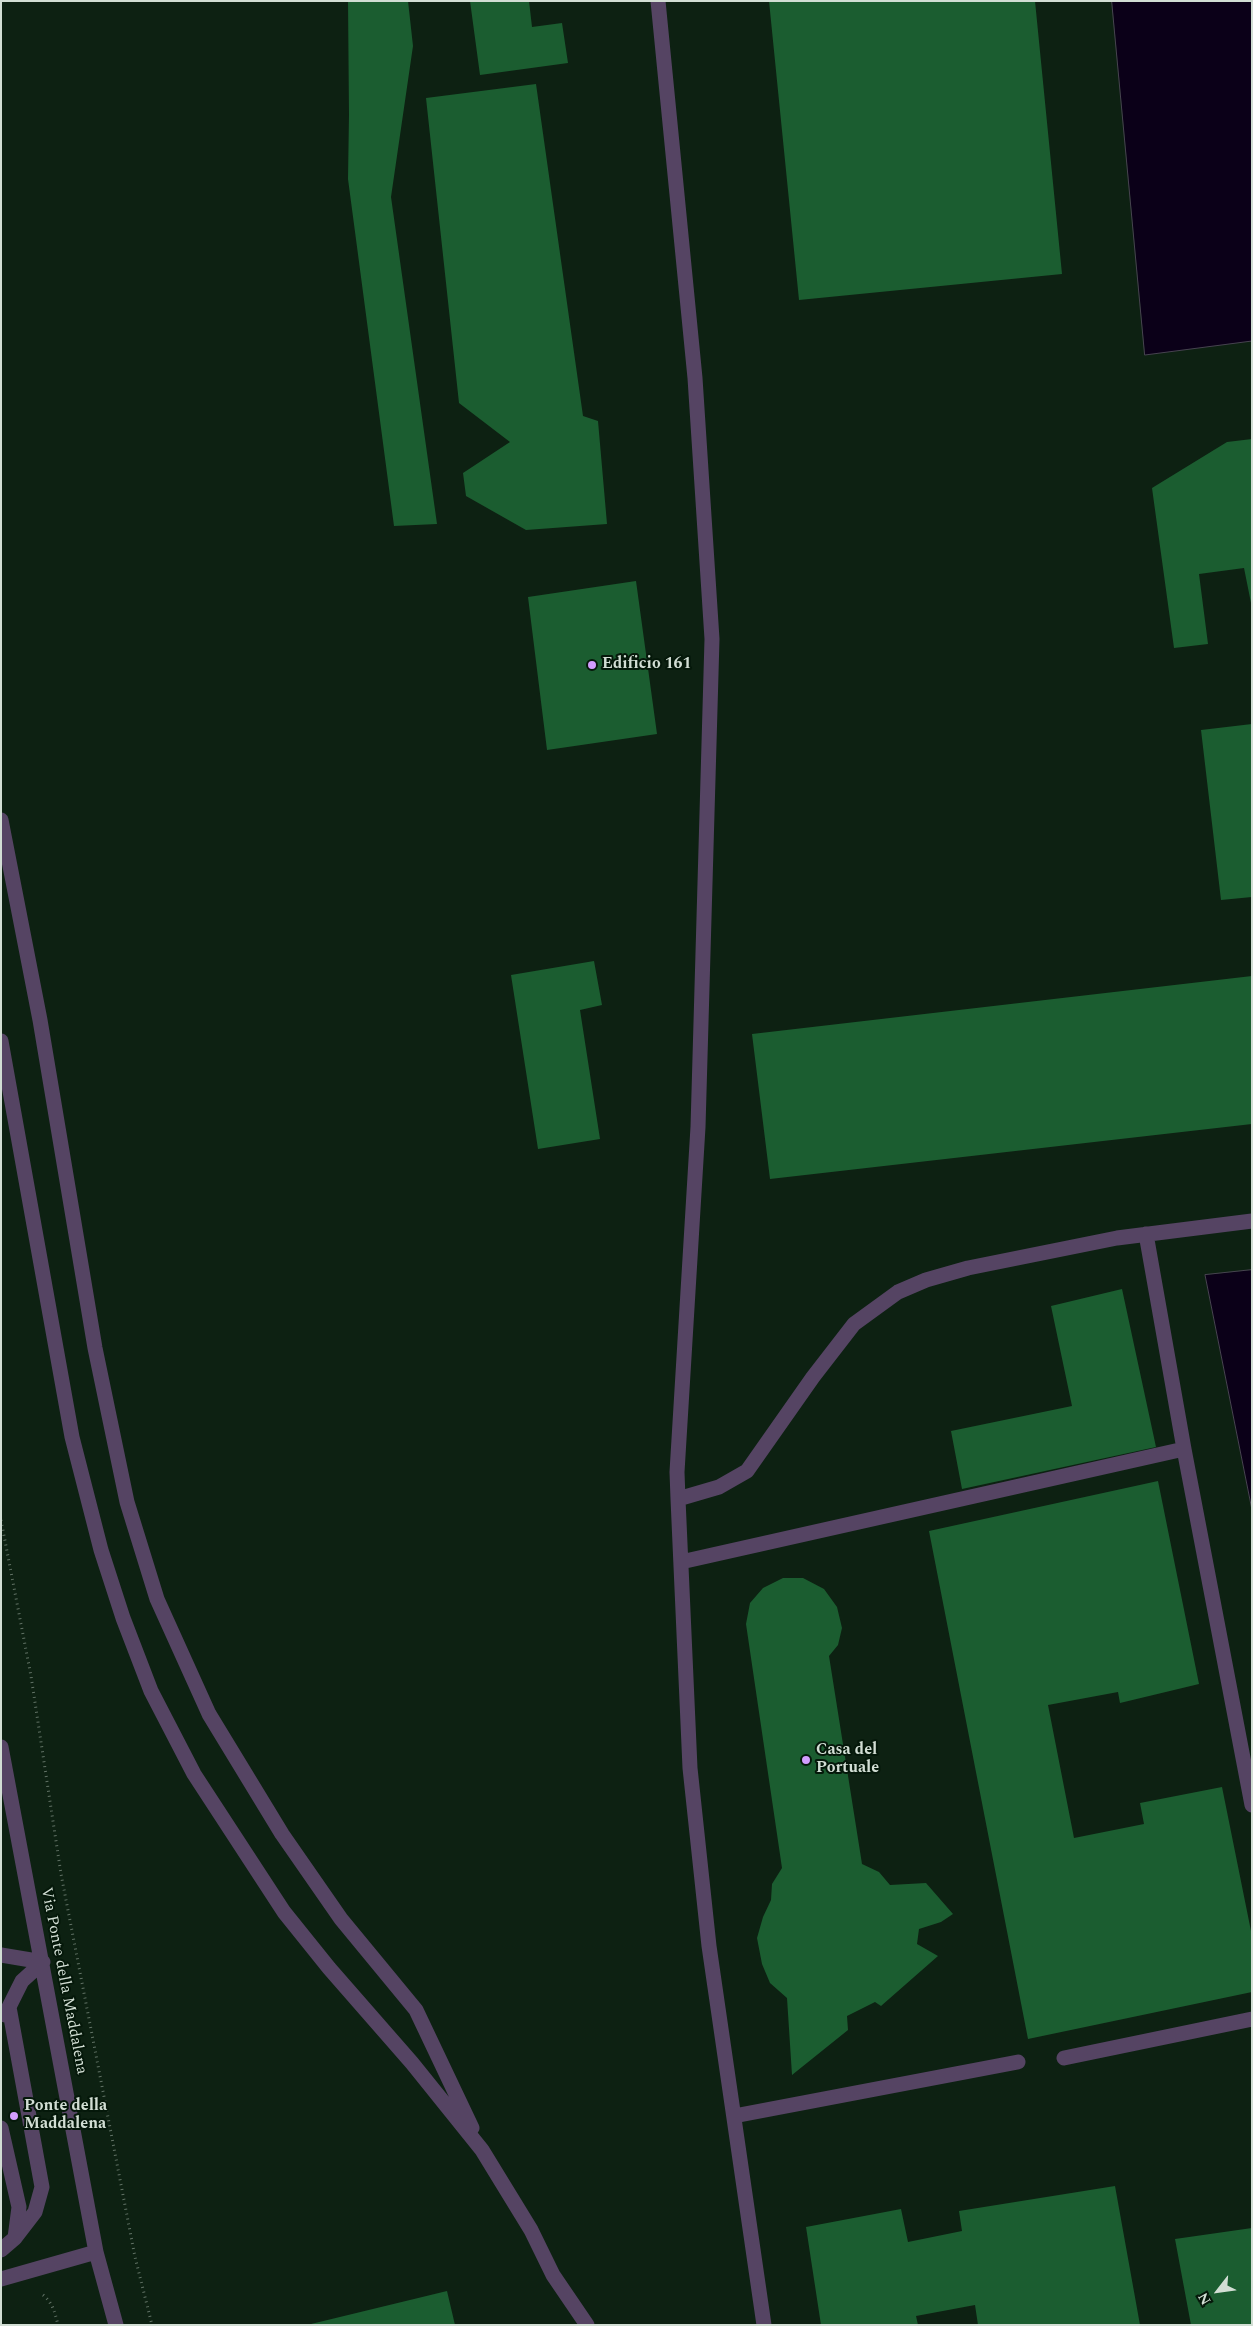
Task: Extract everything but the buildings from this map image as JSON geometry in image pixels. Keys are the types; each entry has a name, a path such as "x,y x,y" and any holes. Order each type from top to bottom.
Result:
{"street":[{"path":"658,1 694,378 712,639 698,1127 677,1472 690,1768 709,1946 764,2325"},
{"path":"1,820 40,1020 95,1348 127,1502 157,1599 209,1714 282,1834 341,1919 416,2010 482,2150 531,2230 553,2276 587,2325"},
{"path":"1,1041 72,1437 101,1550 123,1618 151,1691 194,1774 284,1912 329,1968 412,2063 482,2150"},
{"path":"678,1499 719,1487 748,1471 813,1377 854,1324 898,1292 926,1280 968,1268 1146,1234 1252,1221"},
{"path":"1146,1234 1184,1449 1252,1805"},
{"path":"681,1562 1184,1449"},
{"name":"Via Ponte della Maddalena","path":"1,1747 96,2252 116,2325"},
{"path":"1,1955 42,1962"},
{"path":"1,2024 22,1981 42,1962"},
{"path":"1,2250 15,2238 35,2212 42,2187 9,2007"},
{"path":"1064,2058 1252,2018"},
{"path":"734,2116 1018,2062"},
{"path":"1,2128 19,2208 15,2238"},
{"path":"1,2279 96,2252"}],"path":[{"path":"1,1520 31,1676 57,1852 135,2257 152,2325"},
{"path":"49,1853 57,1852"},
{"path":"37,2294 42,2294 49,2300 54,2309 58,2325"}],"shaded area":[{"path":"1112,1 1252,1 1252,341 1145,355"},
{"path":"1252,1270 1252,1510 1205,1275"}],"place":[{"name":"Edificio 161","path":"592,665"},
{"name":"Casa del Portuale","path":"806,1760"},
{"name":"Ponte della Maddalena","path":"14,2116"}]}
